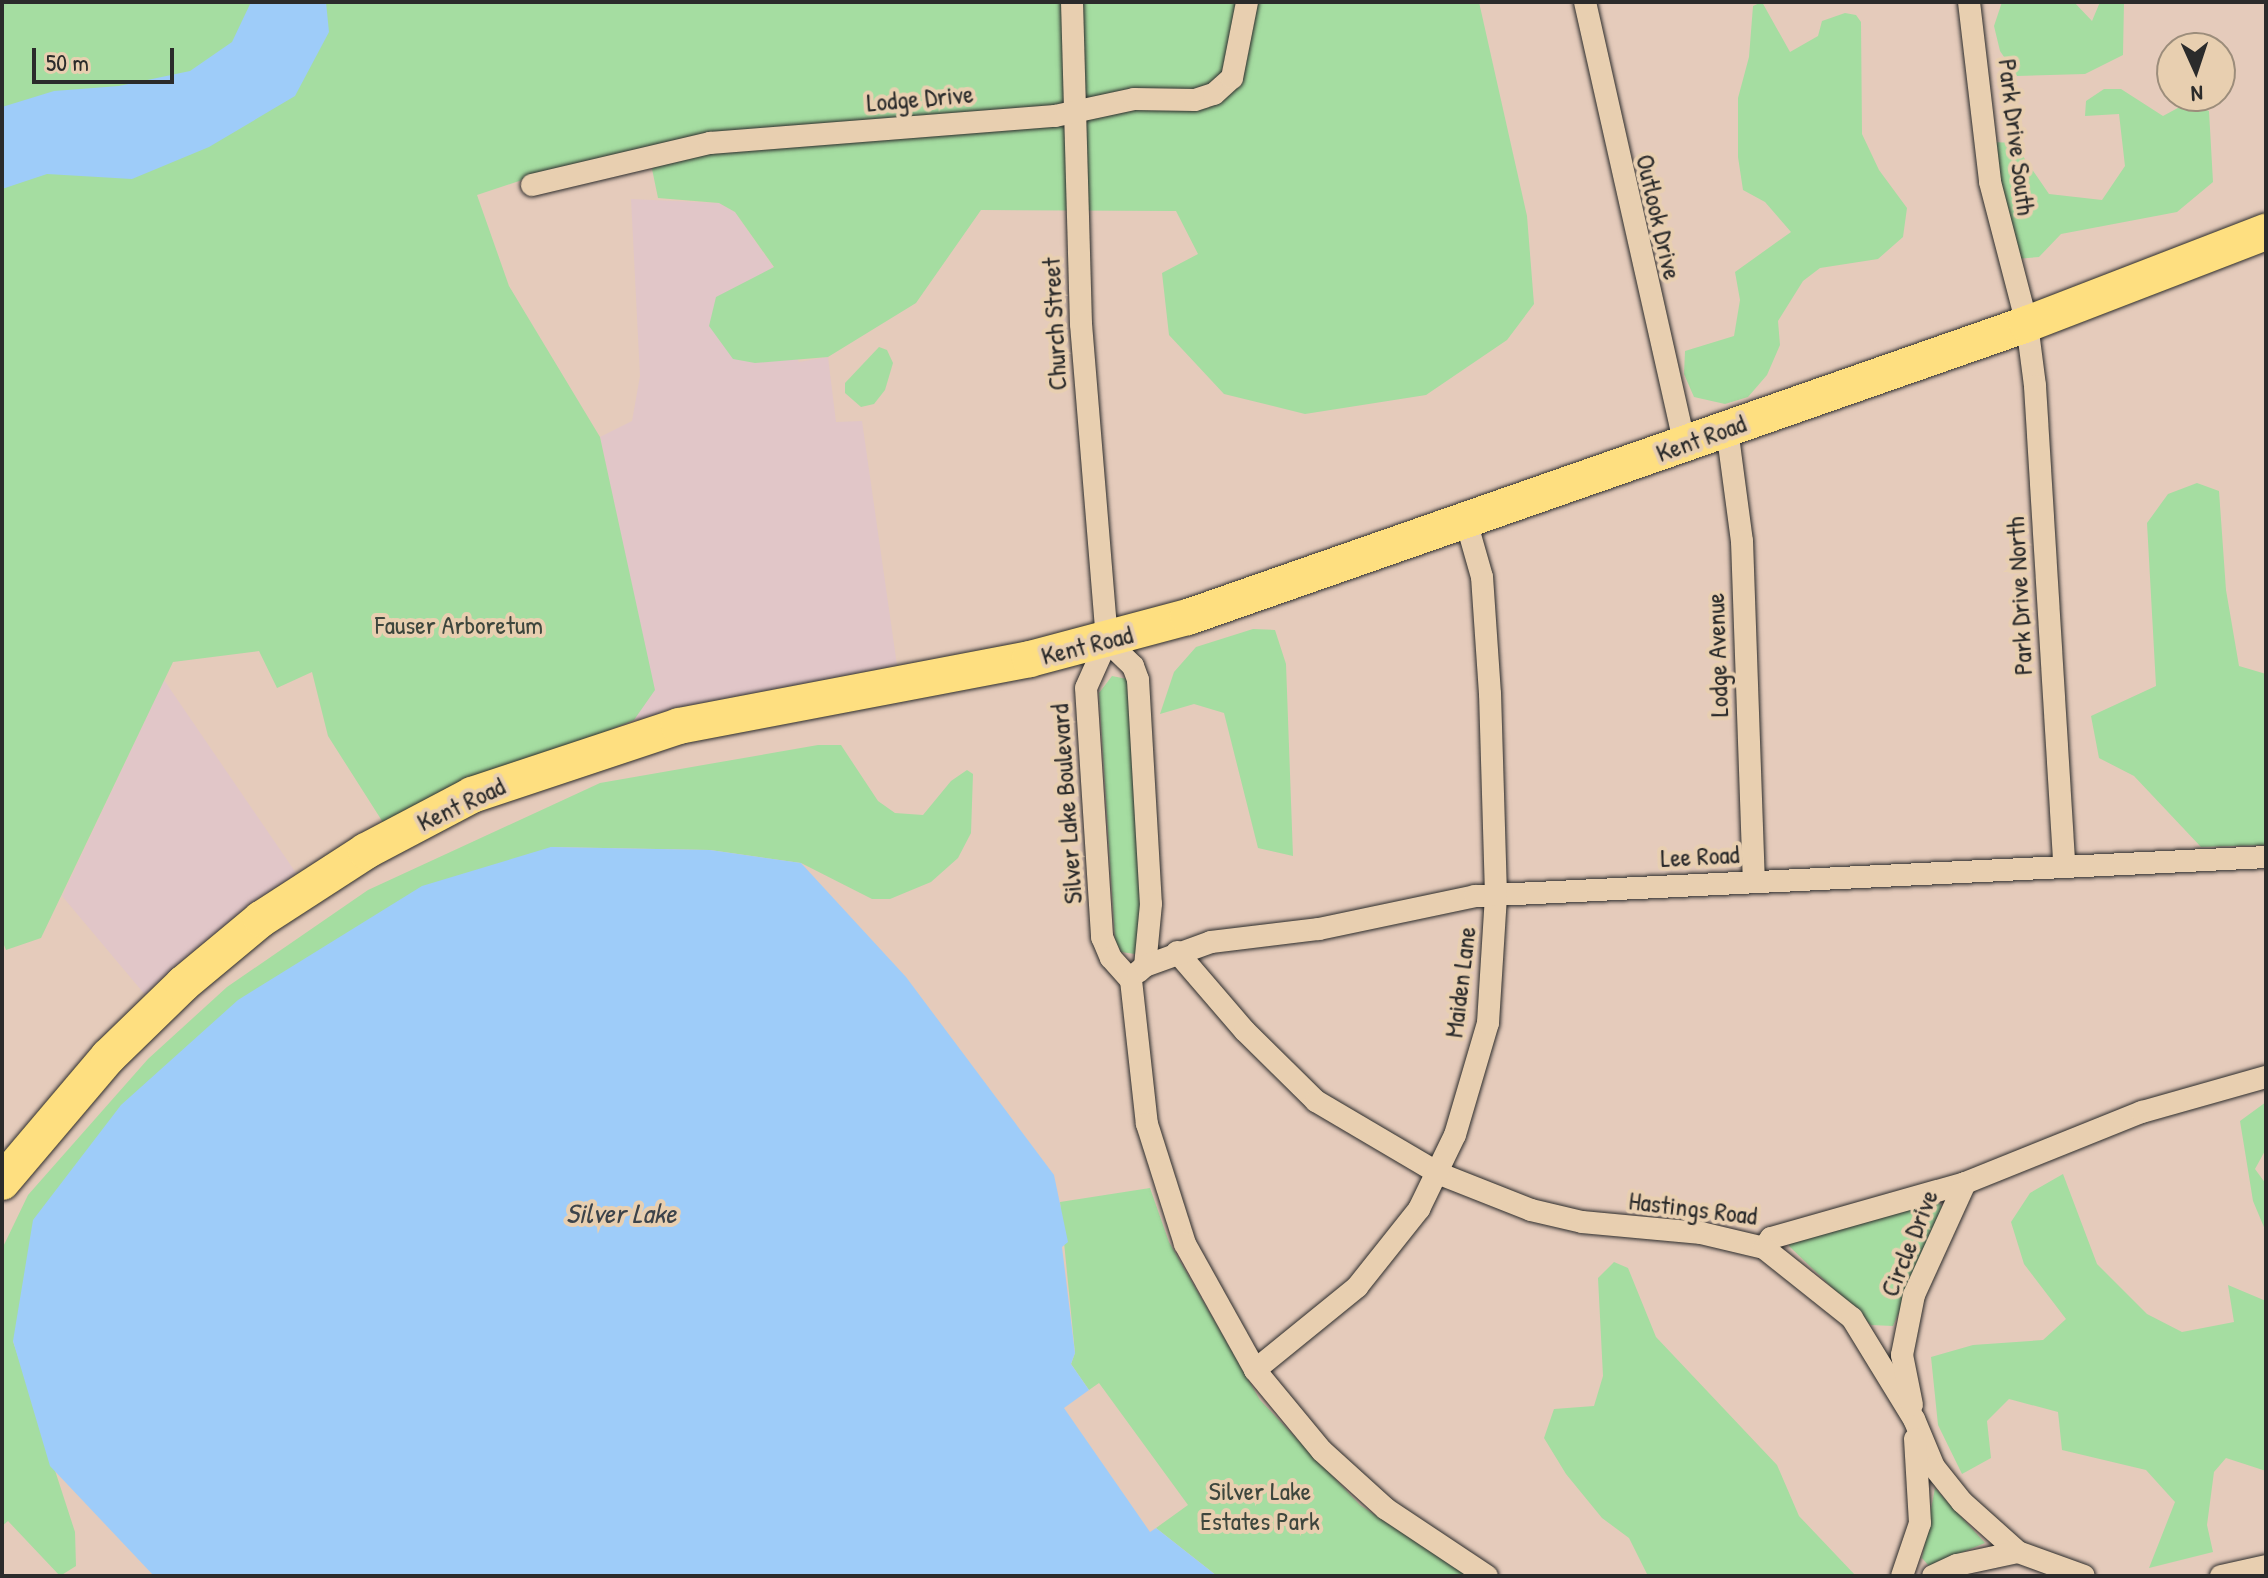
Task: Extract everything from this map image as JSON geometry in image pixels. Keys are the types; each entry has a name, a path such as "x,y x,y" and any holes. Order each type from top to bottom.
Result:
{"main road":[{"name":"Kent Road","path":"2,1182 108,1057 183,984 261,919 366,851 472,795 679,726 1107,641 1466,521 2027,324 2266,232"}],"street":[{"name":"Church Street","path":"1072,2 1081,324 1107,641"},
{"name":"Lodge Drive","path":"532,185 710,143 801,140 1076,110 1104,102 1195,100 1214,94 1232,78 1247,2"},
{"name":"Outlook Drive","path":"1585,2 1685,444"},
{"name":"Park Drive South","path":"1969,2 1990,182 2027,324"},
{"name":"Park Drive North","path":"2027,324 2064,865"},
{"name":"Lodge Avenue","path":"1727,429 1742,541 1754,880"},
{"name":"Maiden Lane","path":"1255,1370 1357,1287 1401,1234 1440,1174 1488,1023 1496,895 1484,608 1477,551 1466,521"},
{"path":"1107,641 1133,666 1138,680 1151,904 1138,973 1139,1086 1157,1165 1205,1286 1255,1370 1352,1480 1487,1576"},
{"name":"Silver Lake Boulevard","path":"1107,641 1086,688 1102,937 1111,958 1138,973"},
{"name":"Lee Road","path":"1138,973 1177,952 1496,895 2266,857"},
{"name":"Hastings Road","path":"1177,952 1255,1042 1316,1101 1440,1174 1531,1210 1582,1222 1701,1233 1764,1248 1771,1238 1965,1183 2142,1112 2266,1077"},
{"name":"Circle Drive","path":"1902,1576 1920,1523 1914,1419 1902,1355 1914,1295 1965,1183"},
{"name":"Circle Drive","path":"1764,1248 1852,1318 1914,1419 1934,1467 1972,1511 2018,1552"},
{"path":"1933,1576 1957,1565 2018,1552 2085,1576"},
{"path":"2221,1576 2266,1566"}],"shaded area":[{"path":"631,199 719,203 735,212 774,268 751,281 799,362 828,357 836,422 862,421 897,665 634,720 654,689 600,437 632,421 640,376"},
{"path":"164,680 307,889 157,1009 62,896"}],"green space":[{"name":"Fauser Arboretum","path":"2,2 1479,2 1527,216 1534,304 1507,340 1426,395 1305,414 1224,394 1169,335 1162,273 1198,254 1176,211 981,210 916,303 828,357 755,363 733,359 709,326 716,297 774,267 735,212 719,203 658,198 652,169 660,160 555,169 477,195 509,286 600,437 655,690 634,720 384,824 328,736 312,672 277,688 259,651 173,662 41,938 6,950 2,940"},
{"path":"1762,2 1790,52 1818,36 1822,21 1845,13 1856,15 1861,22 1862,134 1879,170 1907,208 1903,237 1878,259 1820,268 1803,281 1778,321 1780,345 1767,375 1748,397 1725,404 1694,397 1684,374 1685,351 1734,336 1740,300 1735,272 1791,232 1765,202 1743,190 1738,157 1738,98 1749,57 1753,6"},
{"path":"2002,2 2074,2 2092,21 2100,2 2124,2 2123,55 2085,74 2017,76 2000,51 1994,26"},
{"path":"2104,89 2121,89 2163,116 2170,112 2209,112 2213,182 2177,212 2061,234 2039,257 2016,259 1992,142 2014,143 2049,194 2102,200 2125,166 2119,114 2085,116 2086,101"},
{"path":"879,347 887,350 893,363 885,390 874,404 861,407 845,393 845,383"},
{"path":"2197,483 2219,491 2226,590 2239,666 2266,674 2266,845 2201,847 2134,776 2099,758 2091,716 2156,686 2147,523 2168,494"},
{"path":"1253,629 1275,630 1286,664 1293,856 1258,848 1224,713 1194,704 1160,714 1174,672 1196,647"},
{"path":"1112,676 1127,679 1130,686 1145,943 1135,954 1121,952 1115,940 1099,693"},
{"path":"818,745 841,745 878,801 895,813 923,815 951,781 967,770 973,774 971,833 958,858 931,882 890,899 872,899 801,863 710,850 551,847 13,1341 75,1532 76,1566 60,1576 8,1521 2,1526 2,1249 28,1195 148,1059 227,987 368,890 600,783"},
{"path":"2266,1102 2266,1149 2255,1169 2266,1184 2266,1232 2253,1201 2240,1121"},
{"path":"2063,1174 2097,1264 2147,1314 2182,1332 2234,1322 2228,1285 2266,1301 2266,1471 2226,1458 2214,1472 2207,1525 2213,1552 2149,1568 2175,1502 2146,1470 2062,1450 2058,1412 2009,1399 1987,1421 1991,1458 1962,1474 1938,1425 1931,1357 1973,1345 2043,1340 2066,1319 2024,1264 2011,1222 2030,1193"},
{"name":"Silver Lake Estates Park","path":"1150,1188 1169,1242 1260,1400 1360,1505 1468,1576 1217,1576 1156,1528 1188,1505 1099,1383 1089,1390 1071,1364 1075,1353 1060,1202"},
{"path":"1937,1201 1944,1209 1893,1326 1871,1325 1789,1246 1790,1240"},
{"path":"1614,1262 1628,1268 1656,1337 1777,1465 1799,1516 1856,1576 1648,1576 1629,1538 1602,1518 1566,1474 1544,1438 1554,1409 1594,1406 1603,1376 1598,1278"},
{"path":"1935,1488 1985,1543 1929,1566 1922,1558"}],"water":[{"path":"251,2 326,2 329,32 295,96 209,147 132,179 47,174 2,189 2,107 54,91 119,86 190,71 232,42"},
{"name":"Silver Lake","path":"551,847 710,850 801,863 906,977 1054,1175 1068,1242 1062,1247 1075,1353 1071,1364 1089,1390 1064,1408 1150,1532 1156,1528 1217,1576 154,1576 50,1466 13,1341 33,1220 121,1105 238,1000 422,886"}]}
